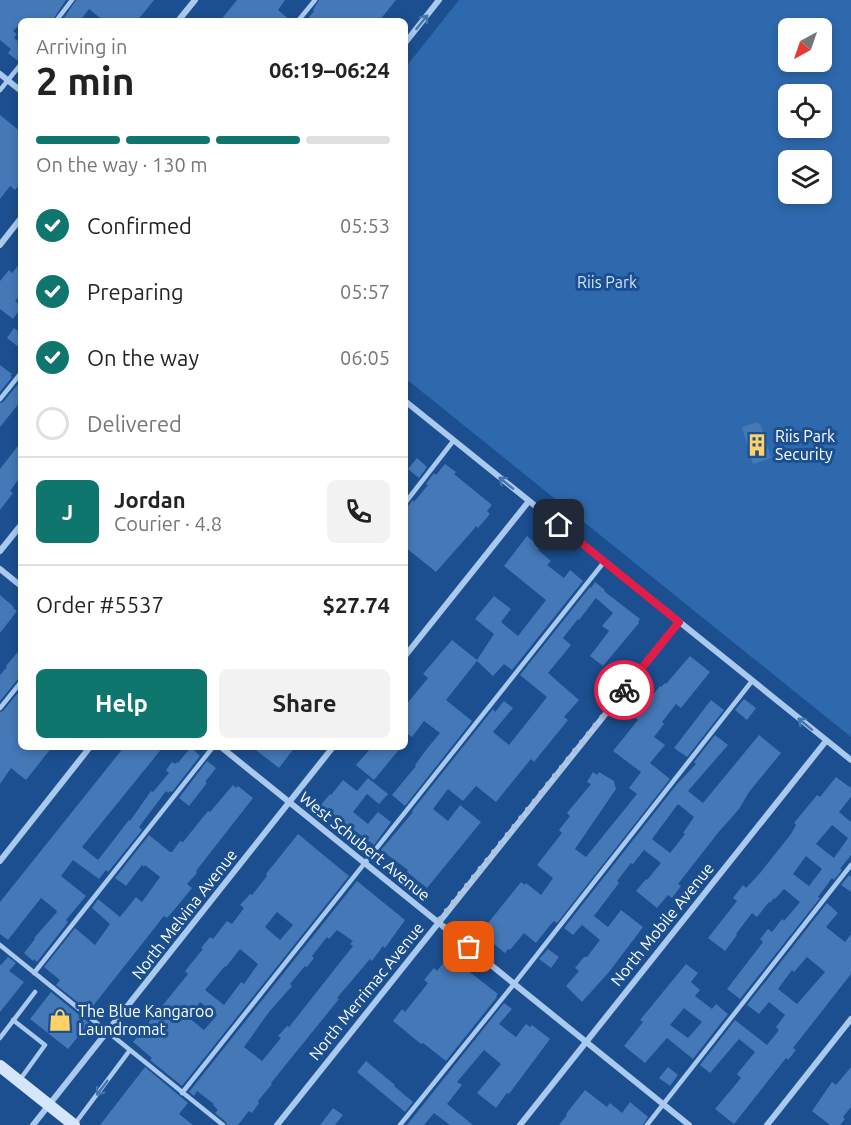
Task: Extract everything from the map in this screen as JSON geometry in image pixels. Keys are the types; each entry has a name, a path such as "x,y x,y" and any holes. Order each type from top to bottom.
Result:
{"main road":[{"path":"0,1066 74,1125"}],"street":[{"path":"180,18 195,0"},
{"path":"408,39 439,0"},
{"path":"0,74 18,89"},
{"path":"0,245 18,222"},
{"path":"408,403 851,760"},
{"path":"408,652 528,501"},
{"path":"0,551 18,529"},
{"path":"0,569 18,584"},
{"name":"North Merrimac Avenue","path":"277,1125 679,622"},
{"name":"North Mobile Avenue","path":"520,1125 826,741"},
{"path":"0,861 88,750"},
{"name":"West Schubert Avenue","path":"225,750 689,1125"},
{"name":"North Melvina Avenue","path":"33,1125 331,750"},
{"path":"767,1125 851,1018"}],"lane":[{"path":"58,18 72,0"},
{"path":"300,18 315,0"},
{"path":"0,90 18,68"},
{"path":"0,399 18,377"},
{"path":"408,499 454,441"},
{"path":"182,1092 604,562"},
{"path":"400,1125 752,681"},
{"path":"0,708 18,686"},
{"path":"34,973 211,750"},
{"path":"647,1125 851,866"},
{"path":"0,945 223,1125"},
{"path":"0,1038 35,992"},
{"path":"13,1020 45,1045 19,1081"},
{"path":"74,1125 130,1050"}],"green space":[{"name":"Riis Park","path":"459,0 851,0 851,737 408,380 408,64"}],"building":[{"path":"0,0 66,0 54,18 18,18 18,26 13,31 17,34 14,38 18,41 18,61 8,53 11,49 0,40"},
{"path":"76,0 154,0 139,18 100,18 89,9 82,18 64,18"},
{"path":"237,0 285,0 278,10 287,18 222,18"},
{"path":"319,0 396,0 381,18 308,18"},
{"path":"0,115 18,130 18,186 15,190 10,186 0,199"},
{"path":"18,266 18,298 15,301 18,304 18,312 13,319 0,309 0,281 9,270 12,273"},
{"path":"14,328 18,331 18,347 7,338"},
{"path":"0,365 12,374 10,376 12,377 0,392"},
{"path":"18,384 18,405 0,427 0,403"},
{"name":"Riis Park Security","path":"758,422 771,458 753,464 742,427"},
{"path":"18,446 18,480 10,491 13,493 0,510 0,469"},
{"path":"417,458 427,467 419,478 408,469"},
{"path":"445,464 492,505 487,511 490,514 478,528 476,526 436,572 408,549 408,506 428,485 426,484 434,473 436,475"},
{"path":"527,536 551,561 547,565 564,578 570,570 583,581 512,670 504,664 493,676 477,661 446,700 472,721 405,806 392,795 440,733 424,721 412,737 408,734 408,702 428,678 423,674 452,640 477,660 494,634 475,619 494,596 511,609 501,622 518,636 546,600 504,566"},
{"path":"595,582 640,619 639,623 603,666 590,656 609,631 602,626 613,613 596,598 578,619 563,638 571,645 548,673 579,700 564,717 568,720 534,762 531,759 496,802 476,786 463,801 448,789 433,809 448,821 460,805 481,822 427,888 381,850 493,709 495,712 504,701 513,708 493,732 509,745 547,697 520,675"},
{"path":"0,595 17,611 0,633"},
{"path":"18,652 18,679 0,701 0,675"},
{"path":"690,656 710,672 681,708 676,704 654,737 665,745 650,763 670,779 557,923 554,921 536,943 524,933 505,953 480,933 521,882 525,885 526,883 541,895 553,878 537,865 562,833 559,830 570,816 567,813 591,784 587,782 593,772 597,775 599,772 614,781 616,789 575,849 586,857 637,794 629,788 641,772 613,751 638,720 633,715 642,704 644,706 660,686 666,684"},
{"path":"18,693 18,750 50,750 26,780 11,768 0,784 0,712"},
{"path":"744,699 756,708 747,720 735,710"},
{"path":"711,700 724,710 687,757 674,748"},
{"path":"715,735 728,745 688,791 703,803 759,735 781,753 678,884 681,886 672,898 668,895 657,908 636,891 661,863 644,850 633,864 631,863 594,916 608,927 621,910 643,927 609,972 582,1002 566,986 579,971 575,968 600,940 582,925 573,935 564,928 677,784 696,764 694,762","holes":["678,804 694,817 683,833 685,834 670,853 652,839"]},
{"path":"122,750 161,750 82,847 98,860 151,791 153,792 169,773 166,770 172,762 178,763 189,750 194,750 200,756 172,792 166,791 139,827 142,830 108,872 106,870 99,879 73,860 61,876 86,896 37,962 24,953 57,912 56,910 41,898 8,940 0,934 0,902"},
{"path":"256,750 293,750 279,768"},
{"path":"369,750 399,750 374,780 356,765"},
{"path":"207,761 216,768 189,806 179,798"},
{"path":"836,777 851,788 851,797 839,812 851,822 851,855 840,869 842,870 834,880 832,878 818,897 820,898 740,999 727,989 763,942 760,939 768,929 772,932 800,902 784,889 757,917 752,913 725,951 708,938 737,901 733,898 743,885 746,888 760,873 791,834 796,825 794,823 817,795 820,797","holes":["832,825 848,838 834,858 816,844","806,856 822,869 809,886 793,874"]},
{"path":"368,778 388,794 379,804 367,794 353,812 368,824 378,812 391,822 374,845 321,805 343,780 357,791"},
{"path":"233,785 236,788 238,786 253,798 187,884 192,888 167,918 164,916 89,1011 56,985 60,980 44,967 75,928 95,945 110,924 92,908 98,899 120,917 136,897 142,902 160,877 142,865 126,886 115,878 149,835 172,852"},
{"path":"298,834 349,876 182,1086 150,1060 152,1058 133,1042 188,974 185,971 203,949 201,948 210,937 213,939 227,921 232,924 244,908 240,905 250,894 252,895 267,876 266,874","holes":["277,912 293,925 280,940 265,927","240,949 258,964 244,984 241,982 224,1005 205,990","200,1002 217,1015 204,1030 189,1018"]},
{"path":"849,875 851,877 851,892 841,885"},
{"path":"357,881 405,920 385,948 383,946 372,961 370,959 337,998 339,999 271,1083 252,1113 249,1111 238,1125 227,1125 215,1113 218,1110 214,1104 197,1091 194,1096 189,1092","holes":["337,930 353,941 350,944 353,946 289,1027 287,1026 278,1036 281,1038 262,1061 244,1047 269,1012 292,986 290,984 314,958 312,956 327,937 329,939"]},
{"path":"827,903 838,913 826,927 845,942 851,934 851,974 793,1048 796,1050 788,1060 786,1058 734,1124 715,1109 741,1078 737,1074 755,1052 739,1039 710,1073 700,1065 735,1020 767,1045 779,1030 776,1027 785,1015 769,1002 759,1014 747,1005","holes":["807,957 825,972 797,1004 778,989 792,970 794,972"]},
{"path":"548,949 559,957 551,968 539,959"},
{"path":"449,956 498,994 446,1061 393,1021 402,1009 405,1012 428,983 424,980 434,968 437,971"},
{"path":"8,957 16,963 9,971 24,982 0,1012 0,964"},
{"path":"686,964 698,973 691,982 700,990 695,996 712,1009 716,1004 728,1014 693,1059 667,1038 645,1063 624,1046 643,1022 640,1020","holes":["684,1008 702,1022 688,1038 670,1025"]},
{"name":"The Blue Kangaroo Laundromat","path":"51,992 89,1023 68,1049 30,1019"},
{"path":"504,1003 512,1009 499,1024 516,1037 526,1024 530,1027 532,1025 550,1039 509,1094 507,1093 496,1108 477,1093 501,1064 484,1050 457,1082 462,1085 447,1104 473,1125 450,1125 434,1113 424,1125 407,1125"},
{"path":"366,1061 413,1102 405,1112 357,1072"},
{"path":"145,1067 188,1103 179,1114 193,1125 100,1125"},
{"path":"668,1067 678,1075 670,1086 659,1078"},
{"path":"851,1067 851,1107 840,1125 830,1125 812,1111 832,1082 836,1085"},
{"path":"585,1090 607,1107 610,1103 622,1113 630,1102 648,1117 643,1125 559,1125"},
{"path":"333,1108 343,1115 335,1125 320,1125"}],"way so far":[{"path":"469,947 438,922 624,690"}],"place":[{"name":"Riis Park Security","path":"757,445"},
{"name":"The Blue Kangaroo Laundromat","path":"60,1020"}],"route":[{"path":"559,525 679,622 624,690"}]}
